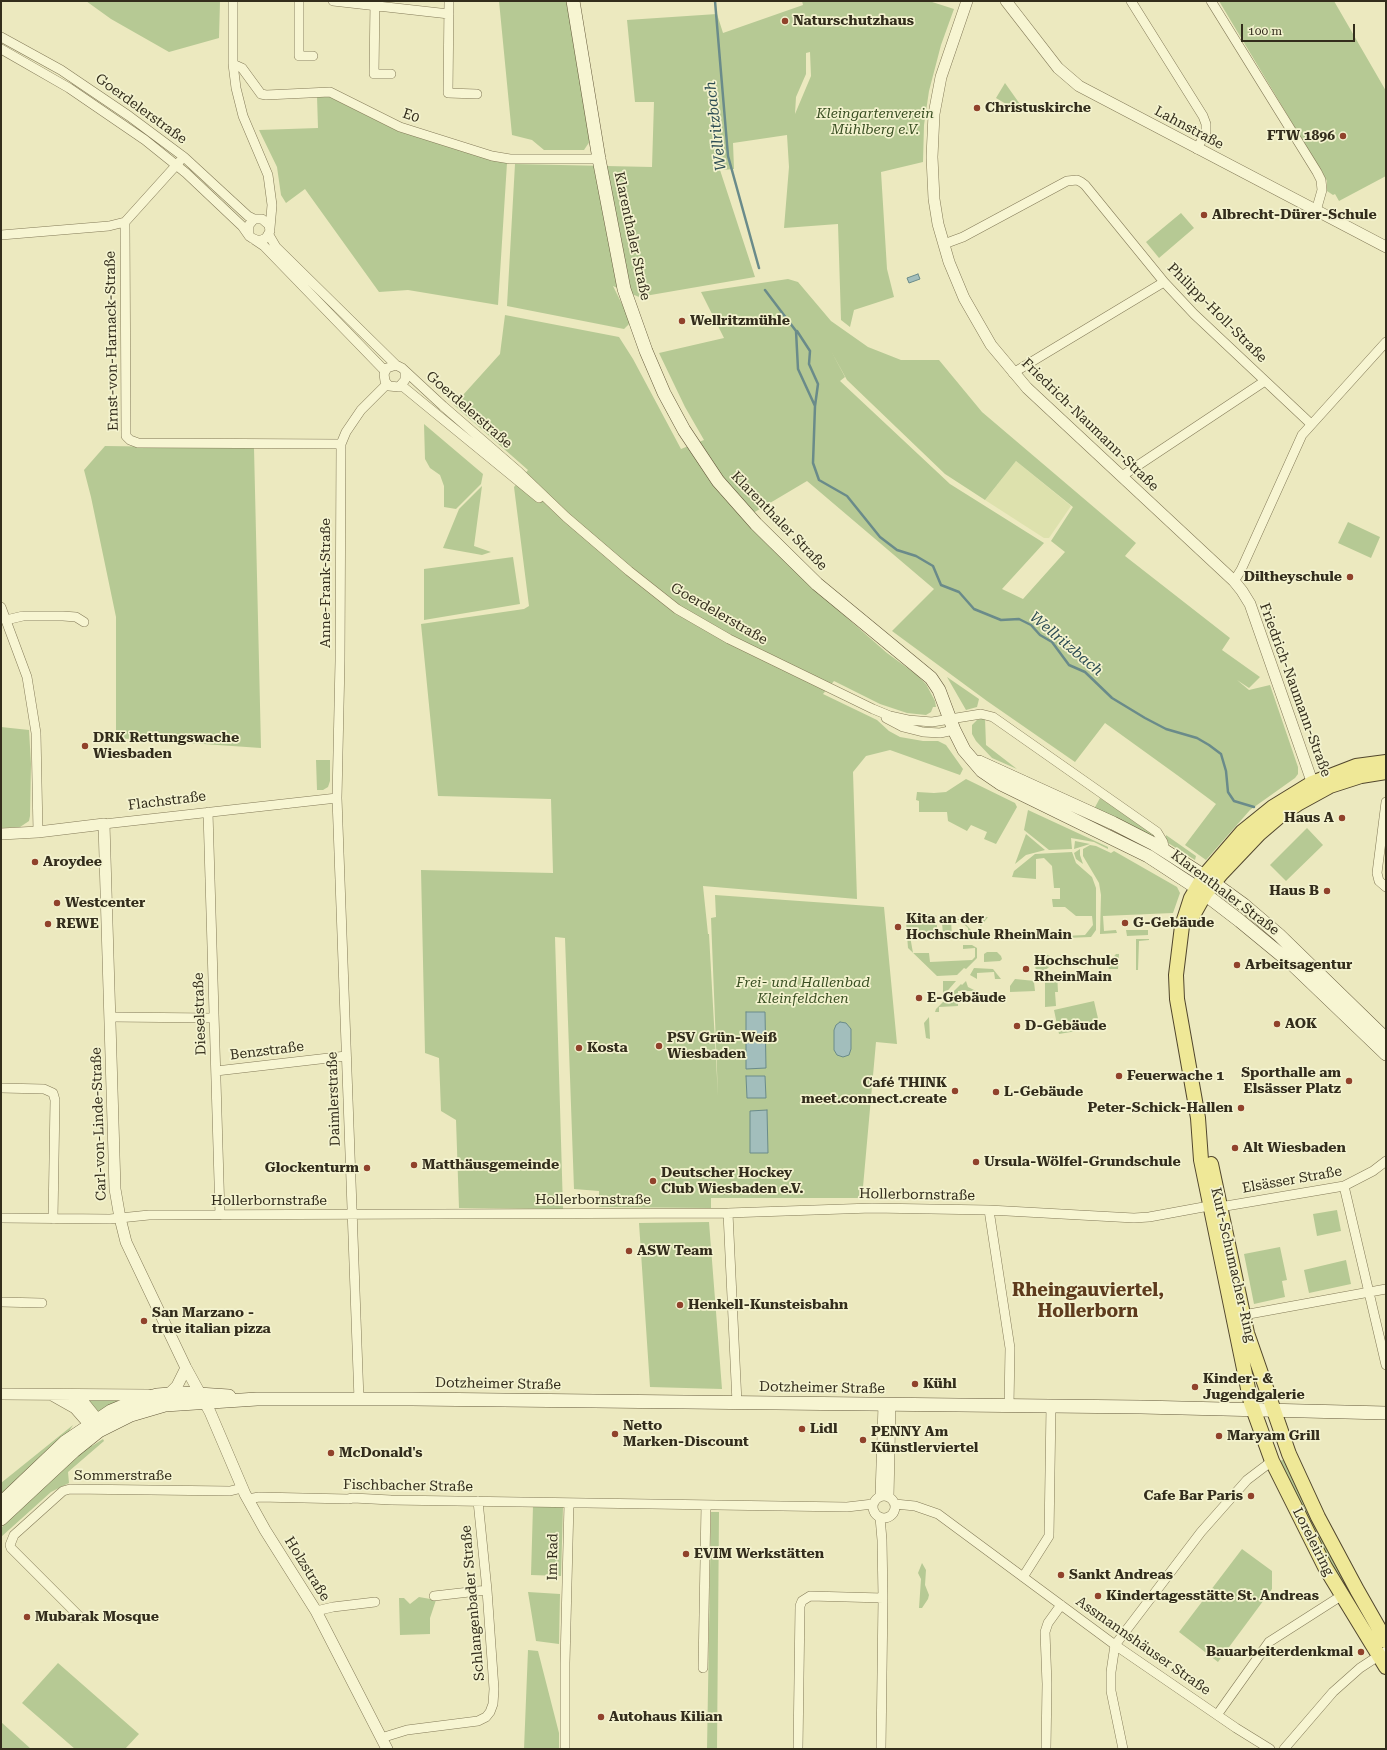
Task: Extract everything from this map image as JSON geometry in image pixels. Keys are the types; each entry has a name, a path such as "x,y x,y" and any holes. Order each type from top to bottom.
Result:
{"main road":[{"name":"Klarenthaler Straße","path":"573,1 599,159 624,289 634,319 664,392 696,450 737,503 830,596 931,678 939,690 952,725 964,750 982,771 1001,784 1244,905 1279,935 1386,1039"},
{"name":"Klarenthaler Straße","path":"964,750 986,766 1022,780 1113,823 1165,851 1291,963 1386,1054"},
{"name":"Kurt-Schumacher-Ring","path":"1314,788 1356,766 1386,762"},
{"name":"Kurt-Schumacher-Ring","path":"1254,1410 1248,1392 1238,1317 1215,1207 1206,1142 1198,1118 1177,999 1176,975 1178,951 1184,917 1227,848 1258,817 1287,797 1352,778 1386,772"},
{"name":"Kurt-Schumacher-Ring","path":"1238,1317 1274,1410"},
{"path":"1,1503 65,1442 135,1401 170,1393 203,1398"},
{"name":"Dotzheimer Straße","path":"203,1398 257,1400 1051,1406 1386,1412"},
{"path":"1,1519 74,1452 95,1425 120,1420 148,1409 203,1398"},
{"name":"Loreleiring","path":"1254,1410 1266,1464 1341,1596 1384,1658"},
{"name":"Loreleiring","path":"1274,1410 1300,1479 1356,1590 1386,1641"}],"street":[{"path":"233,1 233,64 236,88 243,116 264,164 270,187 272,205 269,231 263,240 252,238 249,225 266,208 270,187"},
{"path":"299,1 299,56"},
{"path":"333,1 375,3 449,14"},
{"path":"449,1 444,93 477,94"},
{"name":"Friedrich-Naumann-Straße","path":"967,1 941,77 934,114 932,160 934,199 938,224 956,280 973,315 991,345 1013,373 1234,581 1250,604 1314,788"},
{"name":"Lahnstraße","path":"1006,1 1058,68 1069,79 1090,93 1386,247"},
{"path":"1131,1 1203,116 1206,124 1206,132 1197,149"},
{"path":"1212,1 1321,180 1322,190 1316,211"},
{"path":"374,74 375,3"},
{"name":"Goerdelerstraße","path":"1,37 80,82 184,157 248,216 267,222 276,247 396,365 402,368 405,373 519,472 566,517 629,572 676,609 729,639 873,709 894,723 913,730 936,733 952,725"},
{"name":"Goerdelerstraße","path":"1,49 69,88 105,111 177,165 242,226 252,238 264,246 385,370"},
{"path":"289,56 313,56"},
{"name":"E0","path":"233,64 242,68 261,94 330,92 400,127 492,156 510,159 599,159"},
{"path":"365,74 391,74"},
{"path":"1,235 110,226 125,222 184,157"},
{"name":"Philipp-Holl-Straße","path":"944,244 963,237 1067,181 1077,180 1085,185 1164,282 1226,346 1311,424"},
{"name":"Ernst-von-Harnack-Straße","path":"125,222 125,434 130,440 138,443 190,444 340,444"},
{"path":"1013,373 1164,282"},
{"path":"1234,581 1241,570 1302,435 1386,342"},
{"path":"396,365 390,366 385,370 384,378 387,384 392,387 401,385"},
{"name":"Goerdelerstraße","path":"405,373 405,380 401,385 445,419 514,479 566,517"},
{"path":"1122,476 1265,381"},
{"name":"Anne-Frank-Straße","path":"337,798 340,661 340,444 346,432 361,410 387,384"},
{"path":"1,607 27,677 36,733 38,832"},
{"path":"6,620 24,616 63,616 76,617 84,622"},
{"name":"Klarenthaler Straße","path":"952,725 981,714 993,717 1157,832 1163,842 1165,851"},
{"name":"Flachstraße","path":"1,834 38,832 337,798"},
{"name":"Daimlerstraße","path":"337,798 359,1400"},
{"path":"1386,802 1378,873 1379,880 1386,887"},
{"name":"Dieselstraße","path":"208,812 220,1215"},
{"name":"Carl-von-Linde-Straße","path":"104,824 115,1174 120,1218 131,1253 186,1368 203,1398"},
{"path":"110,1017 213,1018"},
{"name":"Benzstraße","path":"216,1071 346,1056"},
{"path":"1,1088 44,1089 53,1093 56,1100 53,1219"},
{"name":"Elsässer Straße","path":"1215,1207 1344,1186 1373,1171 1386,1161"},
{"path":"1344,1186 1386,1365"},
{"name":"Hollerbornstraße","path":"1,1218 120,1218 149,1215 728,1213 872,1208 989,1210 1134,1218 1215,1207"},
{"path":"989,1210 1010,1348 1009,1406"},
{"path":"728,1213 737,1403"},
{"path":"1238,1317 1368,1291 1386,1289"},
{"path":"1,1302 42,1303"},
{"path":"170,1393 177,1386 186,1368"},
{"path":"1,1394 157,1395"},
{"path":"48,1394 58,1397 75,1408 95,1425"},
{"path":"66,1394 84,1403 95,1425"},
{"name":"Holzstraße","path":"203,1398 242,1488 316,1611 387,1749"},
{"path":"569,1503 847,1507 892,1515 890,1502 887,1405"},
{"path":"1023,1577 1049,1536 1051,1406"},
{"path":"1123,1749 1111,1691 1111,1672 1115,1645 1201,1532 1247,1480 1266,1464"},
{"name":"Sommerstraße","path":"81,1618 11,1548 10,1545 14,1535 63,1491 70,1489 230,1490 242,1488"},
{"name":"Fischbacher Straße","path":"248,1499 258,1497 569,1503"},
{"name":"Schlangenbader Straße","path":"381,1738 407,1730 479,1721 486,1717 493,1704 487,1590 478,1501"},
{"path":"879,1512 890,1502"},
{"name":"Assmannshäuser Straße","path":"890,1502 924,1508 938,1514 1115,1645 1217,1716 1270,1749"},
{"name":"Im Rad","path":"565,1749 565,1656 569,1503"},
{"path":"703,1668 706,1505"},
{"path":"879,1512 882,1540 883,1598 881,1749"},
{"path":"434,1596 487,1590"},
{"path":"798,1749 800,1606 802,1601 810,1596 883,1598"},
{"path":"1217,1716 1270,1642 1341,1596"},
{"path":"316,1611 333,1607 375,1602"},
{"path":"1046,1749 1047,1684 1045,1632 1048,1623 1061,1605"},
{"path":"1284,1749 1333,1692 1360,1668 1384,1658"}],"green space":[{"path":"86,1 220,1 219,38 169,52 111,19"},
{"path":"499,1 569,1 590,141 584,150 544,150 532,140 512,135"},
{"name":"Kleingartenverein Mühlberg e.V.","path":"802,1 929,1 954,9 941,45 929,91 924,125 923,162 881,172 887,269 894,297 854,310 850,327 841,320 838,224 784,228 789,167 787,135 733,143 734,169 720,170 755,277 639,297 613,286 631,322 624,329 507,306 515,164 652,167 654,102 635,102 627,20 717,14 723,33 803,5","holes":["810,52 811,76 795,114 796,97 806,74 806,53"]},
{"name":"FTW 1896","path":"1219,1 1334,1 1386,91 1386,176 1339,201 1335,194 1333,195 1327,191 1327,181"},
{"path":"1005,83 1022,107 1016,110 996,98"},
{"path":"331,95 394,128 507,163 498,305 408,290 379,292 305,189 286,203 281,195 277,167 259,130 318,128 317,96"},
{"path":"1181,213 1194,228 1159,258 1146,242"},
{"name":"Frei- und Hallenbad Kleinfeldchen","path":"788,279 798,282 831,321 868,347 901,360 939,360 982,412 1136,543 1125,556 1230,638 1222,650 1260,677 1249,688 1237,680 1249,690 1270,685 1298,767 1298,774 1295,778 1250,810 1206,860 1185,845 1216,804 1177,775 1105,723 1075,762 987,701 892,631 934,589 807,481 743,519 804,580 887,653 917,675 926,684 935,701 936,707 933,707 931,712 926,715 907,713 880,704 834,681 823,694 877,720 889,731 900,737 923,741 938,741 946,745 963,769 960,775 890,750 866,756 853,772 857,899 703,886 709,934 718,1096 711,918 716,917 715,895 884,907 897,1044 876,1042 862,1198 711,1198 711,1208 599,1207 599,1191 574,1189 565,938 555,937 563,1209 459,1208 456,1120 441,1111 439,1058 425,1053 421,870 553,873 551,799 438,796 421,624 524,609 529,606 514,487 528,470 454,405 500,354 505,315 619,337 633,359 681,449 704,440 685,407 659,353 724,338 701,292","holes":["831,351 847,380 945,474 985,500 1016,461 1073,507 1051,541 1065,552 1023,599 1002,589 1044,543 950,484 840,381 845,377"]},
{"path":"424,424 483,474 481,484 456,509 444,507 444,486 440,475 430,468 425,459"},
{"path":"105,446 254,448 261,748 116,738 116,617 84,470"},
{"path":"1016,461 1071,506 1049,538 1044,538 985,500"},
{"path":"482,486 474,546 491,552 482,555 443,548 459,509"},
{"path":"1348,522 1380,537 1371,558 1338,543"},
{"path":"513,557 520,604 424,620 424,569"},
{"path":"947,677 979,699 977,707 966,710"},
{"path":"985,718 986,745 1017,769 992,758 976,741 972,734 972,725 977,720"},
{"path":"1,727 29,730 31,764 30,816 29,821 20,827 1,828"},
{"path":"316,760 330,760 330,781 328,787 323,790 317,790"},
{"path":"966,779 1015,803 1017,807 996,844 984,839 987,832 971,825 967,831 948,821 947,812 919,812 919,801 916,800 917,792 946,792"},
{"path":"1100,798 1157,835 1160,841 1094,809"},
{"path":"1028,810 1108,847 1108,849 1094,842 1071,838 1072,849 1049,850 1024,830"},
{"path":"1307,828 1323,845 1286,881 1270,865"},
{"path":"1026,834 1045,850 1026,855 1015,864"},
{"path":"1166,835 1196,856 1195,860 1165,841"},
{"path":"1075,841 1090,844 1074,849"},
{"path":"1090,845 1096,846 1111,853 1114,851 1177,887 1180,893 1173,913 1103,916 1104,931 1116,930 1117,933 1100,934 1101,895 1099,883 1083,856 1083,849"},
{"path":"1080,849 1083,864 1076,859 1074,853"},
{"path":"1072,852 1076,863 1092,877 1096,888 1096,930 1091,937 1066,938 1064,936 1085,935 1093,925 1092,916 1076,916 1065,907 1053,907 1052,899 1060,899 1060,888 1054,888 1052,866 1044,858 1036,859 1036,879 1012,877 1014,871 1035,854"},
{"path":"920,912 937,916 935,917 935,925 937,925 937,935 910,936 913,953 908,948 906,922 911,915"},
{"path":"974,917 988,917 981,926 974,920"},
{"path":"943,919 961,919 971,930 972,934 968,937 968,928 959,920 951,920 952,936 943,935"},
{"path":"1126,930 1148,930 1148,935 1127,936"},
{"path":"1136,939 1149,939 1139,941 1138,970 1136,970"},
{"path":"963,945 972,945 977,948 977,958 966,969 964,968 957,975 937,976 913,953 929,953 930,962 972,960 975,957 975,948 963,949"},
{"path":"987,952 997,952 1002,959 1000,961 984,962 984,954"},
{"path":"1116,954 1119,954 1118,969 1109,969 1108,963"},
{"path":"1045,955 1052,958 1052,965 1041,973 1035,968"},
{"path":"974,968 993,969 1001,979 995,979 994,972 977,973 977,979 970,975"},
{"path":"1057,973 1058,992 1055,992 1056,1006 1045,1007 1045,982 1034,982 1035,991 1010,992 1010,986 1015,979 1035,981 1044,974"},
{"path":"943,981 956,981 943,996"},
{"path":"966,981 968,987 976,991 958,991 958,1006 939,1007 939,1012 935,1012 936,1009 961,984 962,985"},
{"path":"1094,1001 1100,1027 1059,1034 1054,1010"},
{"path":"929,1017 930,1039 926,1038 924,1023"},
{"path":"1337,1210 1341,1231 1317,1236 1313,1214"},
{"name":"Henkell-Kunsteisbahn","path":"709,1222 722,1389 650,1387 639,1223"},
{"path":"1280,1247 1287,1280 1282,1281 1285,1297 1254,1304 1244,1254"},
{"path":"1346,1260 1351,1284 1309,1293 1304,1270"},
{"path":"132,1396 97,1414 83,1399"},
{"path":"73,1425 68,1433 1,1495 1,1483"},
{"path":"103,1439 104,1441 68,1472 69,1483 51,1492 1,1537 1,1528 90,1445 92,1446"},
{"path":"1288,1458 1385,1643 1383,1648 1378,1646 1344,1593 1277,1462"},
{"path":"533,1506 563,1507 561,1576 531,1575"},
{"path":"711,1512 719,1512 717,1749 707,1749"},
{"path":"1242,1549 1272,1571 1272,1589 1218,1662 1179,1632"},
{"path":"922,1563 926,1570 925,1585 929,1595 922,1608 919,1608 921,1579 918,1573"},
{"path":"528,1592 560,1594 559,1644 536,1641"},
{"path":"419,1597 436,1600 430,1618 430,1634 400,1635 399,1598 404,1598 410,1604"},
{"path":"528,1650 538,1651 559,1733 559,1749 524,1749"},
{"path":"58,1663 139,1734 125,1749 75,1749 22,1703"},
{"path":"1,1722 31,1749 1,1749"}],"water":[{"path":"918,274 920,279 909,283 907,278"},
{"path":"746,1012 765,1012 766,1068 746,1069"},
{"path":"840,1022 846,1023 851,1029 851,1049 849,1055 843,1057 837,1055 834,1050 834,1030 836,1025"},
{"path":"746,1076 765,1076 766,1098 747,1098"},
{"path":"767,1110 768,1153 750,1153 750,1111"}],"waterway":[{"name":"Wellritzbach","path":"715,1 728,156 759,268"},
{"name":"Wellritzbach","path":"765,290 796,331 798,369 815,406 813,463 819,480 847,496 880,537 897,550 916,556 933,566 941,585 959,592 974,609 1001,620 1019,619 1031,625 1040,635 1052,642 1069,665 1085,672 1112,698 1166,729 1197,738 1221,754 1226,771 1228,792 1234,801 1254,807"},
{"name":"Wellritzbach","path":"797,331 810,351 809,364 818,384 815,406"}],"place":[{"name":"Naturschutzhaus","path":"785,21"},
{"name":"Christuskirche","path":"977,108"},
{"name":"FTW 1896","path":"1343,136"},
{"name":"Albrecht-Dürer-Schule","path":"1204,215"},
{"name":"Wellritzmühle","path":"682,321"},
{"name":"Diltheyschule","path":"1350,577"},
{"name":"DRK Rettungswache Wiesbaden","path":"85,746"},
{"name":"Haus A","path":"1342,818"},
{"name":"Aroydee","path":"35,862"},
{"name":"Haus B","path":"1327,891"},
{"name":"Westcenter","path":"57,903"},
{"name":"G-Gebäude","path":"1125,923"},
{"name":"REWE","path":"48,924"},
{"name":"Kita an der Hochschule RheinMain","path":"898,927"},
{"name":"Arbeitsagentur","path":"1237,965"},
{"name":"Hochschule RheinMain","path":"1026,969"},
{"name":"E-Gebäude","path":"919,998"},
{"name":"AOK","path":"1277,1024"},
{"name":"D-Gebäude","path":"1017,1026"},
{"name":"PSV Grün-Weiß Wiesbaden","path":"659,1046"},
{"name":"Kosta","path":"579,1048"},
{"name":"Feuerwache 1","path":"1119,1076"},
{"name":"Sporthalle am Elsässer Platz","path":"1349,1081"},
{"name":"Café THINK meet.connect.create","path":"955,1091"},
{"name":"L-Gebäude","path":"996,1092"},
{"name":"Peter-Schick-Hallen","path":"1241,1108"},
{"name":"Alt Wiesbaden","path":"1235,1148"},
{"name":"Ursula-Wölfel-Grundschule","path":"976,1162"},
{"name":"Matthäusgemeinde","path":"414,1165"},
{"name":"Glockenturm","path":"367,1168"},
{"name":"Deutscher Hockey Club Wiesbaden e.V.","path":"653,1181"},
{"name":"ASW Team","path":"629,1251"},
{"name":"Henkell-Kunsteisbahn","path":"680,1305"},
{"name":"San Marzano - true italian pizza","path":"144,1321"},
{"name":"Kühl","path":"915,1384"},
{"name":"Kinder- & Jugendgalerie","path":"1195,1387"},
{"name":"Lidl","path":"802,1429"},
{"name":"Netto Marken-Discount","path":"615,1434"},
{"name":"Maryam Grill","path":"1219,1436"},
{"name":"PENNY Am Künstlerviertel","path":"863,1440"},
{"name":"McDonald's","path":"331,1453"},
{"name":"Cafe Bar Paris","path":"1251,1496"},
{"name":"EVIM Werkstätten","path":"686,1554"},
{"name":"Sankt Andreas","path":"1061,1575"},
{"name":"Kindertagesstätte St. Andreas","path":"1098,1596"},
{"name":"Mubarak Mosque","path":"27,1617"},
{"name":"Bauarbeiterdenkmal","path":"1361,1652"},
{"name":"Autohaus Kilian","path":"601,1717"}],"district":[{"name":"Rheingauviertel, Hollerborn","path":"1088,1301"}]}
